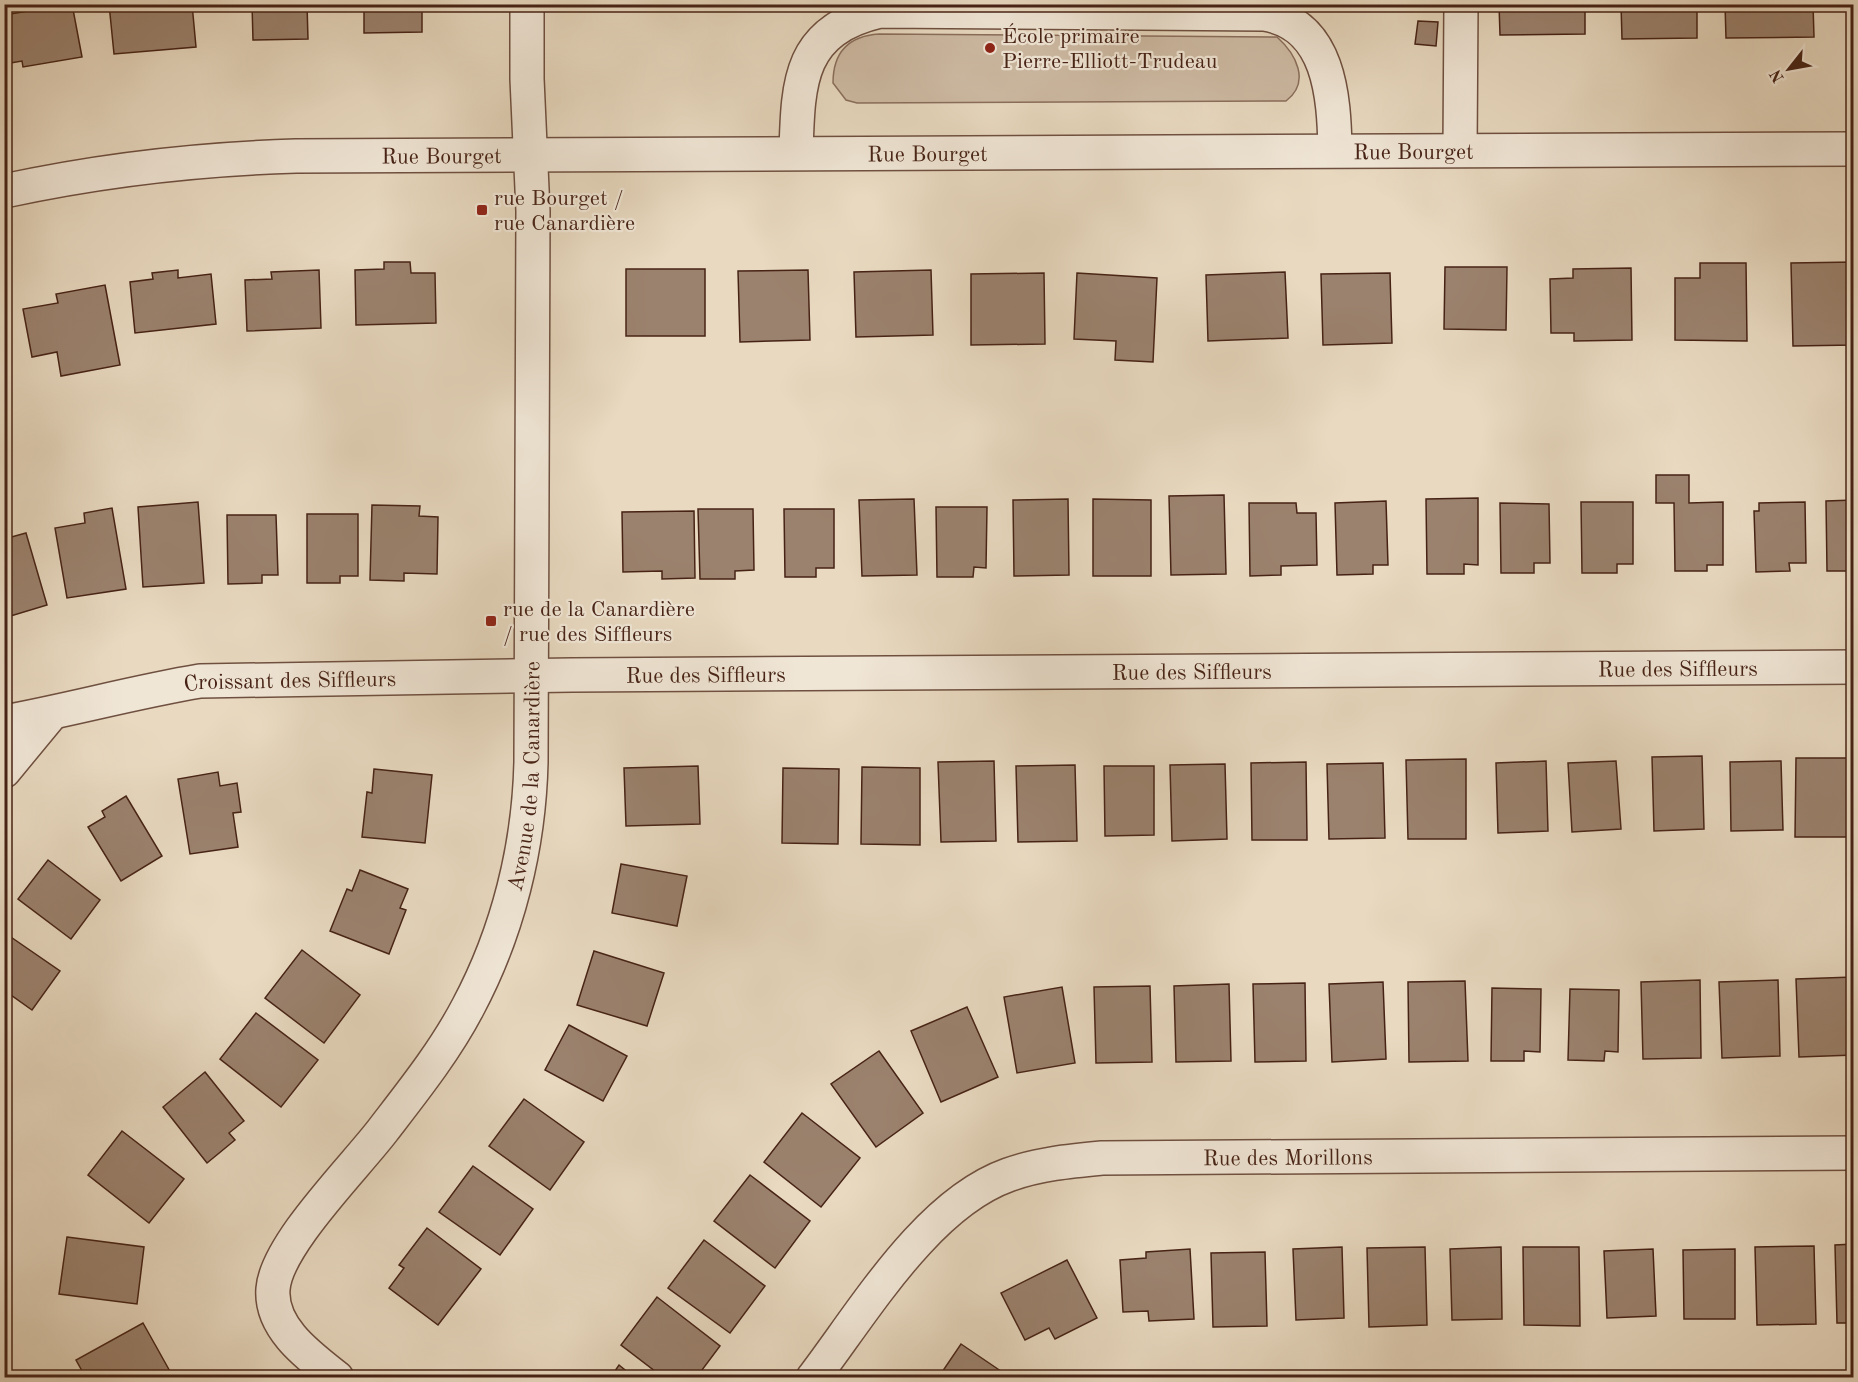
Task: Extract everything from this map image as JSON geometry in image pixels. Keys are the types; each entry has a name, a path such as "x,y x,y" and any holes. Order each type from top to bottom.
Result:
{"street":[{"name":"Avenue de la Canardière","path":"337,1377 303,1349 282,1324 273,1301 274,1277 304,1227 426,1073 456,1029 484,972 517,874 526,834 531,780 531,154 527,79 527,4"},
{"path":"1460,150 1461,4"},
{"path":"796,152 797,107 801,79 815,47 829,33 861,15 880,11 1264,14 1281,17 1307,35 1328,77 1334,104 1335,150"},
{"name":"Rue Bourget","path":"4,191 118,169 244,158 796,152 1854,149"},
{"name":"Rue des Siffleurs","path":"531,676 1854,667"},
{"name":"Croissant des Siffleurs","path":"4,722 51,714 100,700 200,681 531,676"},
{"path":"4,771 51,714"},
{"name":"Rue des Morillons","path":"813,1377 910,1250 930,1228 953,1207 980,1190 1005,1176 1038,1166 1102,1158 1854,1153"}],"shaded area":[{"path":"868,35 1277,37 1295,60 1299,77 1294,93 1286,101 857,103 846,100 833,83 840,54 851,42"}],"building":[{"path":"72,4 82,57 23,67 22,61 4,64 4,15"},
{"path":"109,4 192,4 196,47 114,54"},
{"path":"252,4 307,4 308,39 253,40"},
{"path":"364,4 422,4 422,32 364,33"},
{"path":"1499,4 1585,4 1585,34 1500,35"},
{"path":"1621,4 1697,4 1697,38 1622,39"},
{"path":"1725,4 1813,4 1814,37 1726,38"},
{"path":"1850,4 1854,4 1854,42 1849,41"},
{"path":"1418,21 1438,22 1436,46 1415,44"},
{"path":"384,262 410,262 411,273 435,273 436,323 356,325 355,270 384,269"},
{"path":"1854,262 1854,345 1793,346 1791,263"},
{"path":"1700,263 1746,263 1747,341 1675,340 1675,278 1700,278"},
{"path":"1445,267 1507,267 1506,330 1444,329"},
{"path":"1631,268 1632,340 1574,341 1574,333 1551,333 1550,279 1573,278 1573,269"},
{"path":"626,269 705,269 705,336 626,336"},
{"path":"178,270 178,278 211,274 216,324 135,333 130,282 153,279 152,273"},
{"path":"319,270 321,328 247,331 245,280 272,279 271,272"},
{"path":"808,270 810,340 740,342 738,271"},
{"path":"931,270 933,335 856,337 854,272"},
{"path":"1285,272 1288,338 1208,341 1206,275"},
{"path":"1044,273 1045,344 971,345 971,274"},
{"path":"1077,273 1157,278 1153,362 1115,360 1116,341 1074,339"},
{"path":"1390,273 1392,343 1323,345 1321,274"},
{"path":"105,285 120,365 61,376 57,352 32,357 23,309 58,303 56,294"},
{"path":"1656,475 1689,475 1689,503 1723,502 1723,565 1707,565 1707,571 1675,571 1674,503 1656,503"},
{"path":"1224,495 1226,574 1171,575 1169,496"},
{"path":"1478,498 1478,565 1464,564 1464,574 1427,574 1426,499"},
{"path":"914,499 917,575 862,576 859,500"},
{"path":"1068,499 1069,575 1014,576 1013,500"},
{"path":"1093,499 1151,500 1151,576 1093,576"},
{"path":"1854,500 1854,571 1827,571 1826,501"},
{"path":"1386,501 1388,565 1373,565 1373,574 1337,575 1335,503"},
{"path":"198,502 204,583 143,587 138,507"},
{"path":"1581,502 1633,502 1633,564 1617,564 1617,573 1582,573"},
{"path":"1805,502 1806,563 1789,563 1790,571 1756,572 1754,511 1759,511 1759,503"},
{"path":"1249,503 1296,503 1297,513 1316,513 1317,565 1281,566 1281,575 1250,576"},
{"path":"1500,503 1549,504 1550,563 1534,563 1534,573 1501,573"},
{"path":"372,505 420,506 419,516 438,517 437,574 404,573 404,581 370,580"},
{"path":"936,507 987,507 986,568 974,567 973,577 937,577"},
{"path":"112,508 126,589 67,598 55,528 85,523 84,513"},
{"path":"698,509 753,509 754,570 735,571 735,579 700,579"},
{"path":"784,509 834,509 834,568 816,568 816,577 785,577"},
{"path":"694,511 695,578 662,579 662,571 623,572 622,512"},
{"path":"307,514 358,514 358,576 340,576 340,583 307,583"},
{"path":"227,515 276,515 278,575 262,575 262,583 228,584"},
{"path":"26,533 47,605 4,618 4,539"},
{"path":"1702,756 1704,829 1654,831 1652,757"},
{"path":"1796,758 1850,758 1849,837 1795,837"},
{"path":"1466,759 1466,839 1408,839 1406,760"},
{"path":"994,761 996,841 941,842 938,762"},
{"path":"1546,761 1548,831 1498,833 1496,763"},
{"path":"1616,761 1621,829 1572,832 1568,763"},
{"path":"1781,761 1783,830 1731,831 1730,762"},
{"path":"1306,762 1307,840 1252,840 1251,763"},
{"path":"1383,763 1385,838 1329,839 1327,764"},
{"path":"1225,764 1227,839 1172,841 1170,765"},
{"path":"1075,765 1077,841 1018,842 1016,766"},
{"path":"698,766 700,824 626,826 624,768"},
{"path":"1104,766 1154,766 1154,835 1105,836"},
{"path":"862,767 920,768 920,845 861,844"},
{"path":"783,768 839,769 838,844 782,843"},
{"path":"374,769 432,775 425,843 362,837 367,792 372,793"},
{"path":"218,772 220,786 237,783 241,812 233,813 238,847 190,854 178,779"},
{"path":"126,796 162,856 121,881 88,827 105,817 102,811"},
{"path":"48,860 100,900 71,939 18,899"},
{"path":"621,864 687,876 677,926 612,913"},
{"path":"360,870 408,889 400,908 406,910 389,954 330,931 347,889 352,891"},
{"path":"5,933 60,971 32,1010 4,990"},
{"path":"302,950 360,995 324,1043 265,998"},
{"path":"594,951 664,973 647,1026 577,1005"},
{"path":"1853,977 1854,1055 1799,1057 1796,979"},
{"path":"1700,980 1701,1058 1643,1059 1641,982"},
{"path":"1778,980 1780,1056 1722,1058 1719,982"},
{"path":"1465,981 1468,1061 1409,1062 1408,982"},
{"path":"1383,982 1386,1059 1332,1062 1329,984"},
{"path":"1305,983 1306,1061 1255,1062 1253,984"},
{"path":"1229,984 1231,1061 1176,1062 1174,986"},
{"path":"1150,986 1152,1062 1096,1063 1094,987"},
{"path":"1062,987 1075,1063 1017,1073 1004,997"},
{"path":"1492,988 1541,989 1540,1052 1524,1051 1524,1061 1491,1061"},
{"path":"1570,989 1619,990 1618,1052 1605,1051 1604,1061 1568,1060"},
{"path":"967,1007 998,1077 941,1102 911,1031"},
{"path":"256,1013 318,1060 281,1107 220,1059"},
{"path":"569,1025 627,1056 603,1101 545,1070"},
{"path":"879,1051 923,1113 876,1147 831,1084"},
{"path":"205,1072 244,1121 229,1133 235,1140 207,1163 163,1107"},
{"path":"524,1099 584,1142 550,1190 489,1146"},
{"path":"802,1113 860,1158 821,1207 764,1162"},
{"path":"122,1131 184,1179 149,1223 88,1175"},
{"path":"473,1166 533,1209 500,1255 439,1212"},
{"path":"750,1175 810,1221 775,1268 714,1221"},
{"path":"427,1228 481,1269 438,1325 389,1288 404,1268 399,1265"},
{"path":"67,1237 144,1247 137,1304 59,1294"},
{"path":"704,1240 765,1286 730,1333 668,1288"},
{"path":"1854,1244 1854,1323 1837,1323 1835,1245"},
{"path":"1814,1246 1816,1324 1757,1325 1755,1247"},
{"path":"1342,1247 1344,1318 1296,1320 1293,1249"},
{"path":"1425,1247 1427,1325 1369,1327 1367,1248"},
{"path":"1501,1247 1502,1319 1452,1320 1450,1249"},
{"path":"1523,1247 1579,1247 1580,1326 1524,1325"},
{"path":"1190,1249 1194,1319 1149,1321 1148,1311 1123,1312 1120,1260 1146,1258 1146,1252"},
{"path":"1653,1249 1656,1316 1607,1318 1604,1251"},
{"path":"1735,1249 1735,1319 1684,1319 1683,1250"},
{"path":"1265,1252 1267,1326 1213,1327 1211,1253"},
{"path":"1067,1260 1097,1318 1055,1339 1049,1328 1025,1340 1001,1293"},
{"path":"657,1297 720,1346 696,1378 664,1378 621,1345"},
{"path":"143,1323 172,1375 168,1378 86,1378 76,1360"},
{"path":"961,1344 1011,1378 938,1378"},
{"path":"619,1365 635,1378 610,1378"}],"place":[{"name":"École primaire Pierre-Elliott-Trudeau","path":"990,48"},
{"name":"rue Bourget / rue Canardière","path":"482,210"},
{"name":"rue de la Canardière / rue des Siffleurs","path":"491,621"}]}
